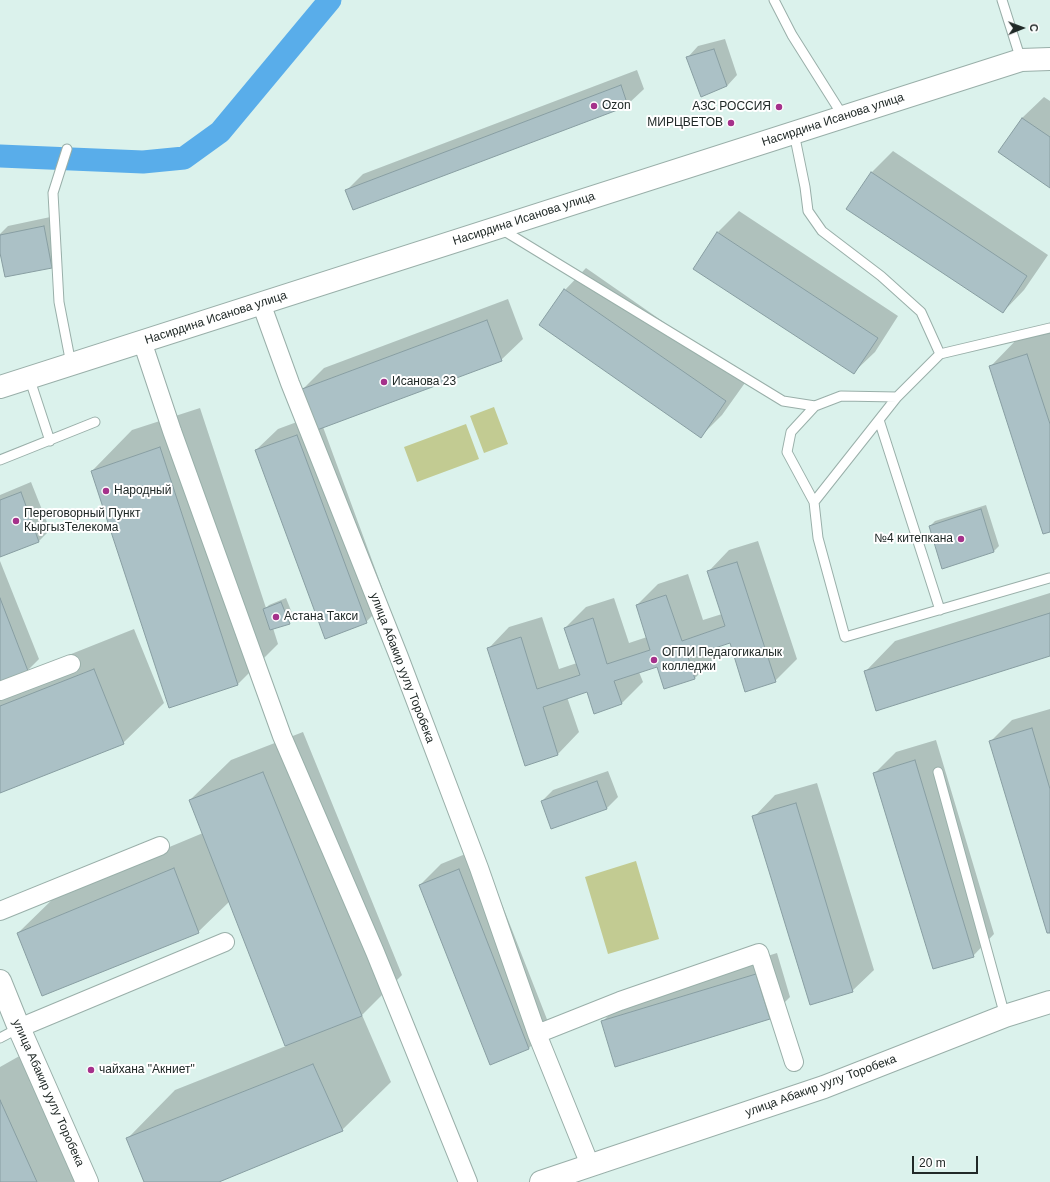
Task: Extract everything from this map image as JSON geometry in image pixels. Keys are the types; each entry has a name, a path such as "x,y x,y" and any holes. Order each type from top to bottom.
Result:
{"main road":[{"name":"Насирдина Исанова улица","path":"0,387 1021,60 1050,59"},
{"name":"улица Абакир уулу Торобека","path":"0,981 19,1028 87,1182"},
{"name":"улица Абакир уулу Торобека","path":"540,1182 824,1087 1005,1016 1050,1002"}],"street":[{"name":"улица Абакир уулу Торобека","path":"261,303 399,657 479,868 537,1034 590,1166"},
{"path":"142,341 172,431 282,736 375,952 468,1182"},
{"path":"0,691 71,664"},
{"path":"0,911 160,846"},
{"path":"19,1028 225,942"},
{"path":"537,1034 620,1001 759,953 794,1062"}],"lane":[{"path":"774,0 792,35 843,116"},
{"path":"1002,0 1021,60"},
{"path":"794,132 805,187 808,211 822,231 881,276 921,312 940,354"},
{"path":"67,149 53,192 59,302 71,364"},
{"path":"498,227 783,401 815,406"},
{"path":"814,502 898,397 940,354 1050,328"},
{"path":"29,377 50,441"},
{"path":"898,397 841,396 815,406 791,432 787,452 814,502 818,538 844,637 1049,578"},
{"path":"879,420 940,610"},
{"path":"0,460 95,422"},
{"path":"938,772 1005,1016"},
{"path":"0,1038 19,1028"}],"green space":[{"path":"494,407 508,444 484,453 470,416"},
{"path":"466,424 479,459 417,482 404,447"},
{"path":"636,861 659,939 608,954 585,877"}],"building":[{"path":"714,49 727,86 701,97 686,57"},
{"path":"621,85 628,106 353,210 345,190"},
{"path":"1022,118 1050,137 1050,188 998,152"},
{"path":"871,172 1027,276 1003,313 846,209"},
{"path":"44,226 52,268 5,277 0,253 0,235"},
{"path":"717,232 878,338 854,374 693,269"},
{"path":"564,289 726,401 701,438 539,325"},
{"name":"Исанова 23","path":"487,320 502,361 317,430 302,389"},
{"path":"1027,354 1050,424 1050,532 1043,534 989,366"},
{"path":"297,435 367,623 325,639 255,450"},
{"path":"160,447 238,685 169,708 91,471"},
{"name":"Переговорный Пункт КыргызТелекома","path":"21,492 39,542 0,557 0,500"},
{"name":"№4 китепкана","path":"981,509 994,552 942,569 929,526"},
{"name":"ОГПИ Педагогикалык колледжи","path":"737,562 776,682 745,692 730,643 688,657 695,679 664,689 657,667 614,681 622,704 594,714 587,692 543,707 558,755 525,766 487,648 521,637 537,689 580,675 564,628 593,618 607,664 650,650 636,605 666,595 682,641 725,626 707,571"},
{"path":"0,598 28,671 0,682"},
{"name":"Астана Такси","path":"281,602 290,624 270,630 263,609"},
{"path":"1050,613 1050,656 876,711 864,671"},
{"path":"94,669 124,744 0,793 0,706"},
{"path":"1032,728 1050,789 1050,933 1047,933 989,741"},
{"path":"915,760 974,957 933,969 873,773"},
{"path":"263,772 362,1016 285,1046 189,800"},
{"path":"597,781 607,809 551,829 541,801"},
{"path":"796,803 853,992 810,1005 752,816"},
{"path":"174,868 199,933 42,996 17,933"},
{"path":"459,869 529,1049 490,1065 419,885"},
{"path":"756,974 770,1019 615,1067 601,1021"},
{"path":"313,1064 343,1131 219,1182 144,1182 126,1138"},
{"path":"0,1100 37,1182 0,1182"}],"waterway":[{"path":"0,156 143,162 184,158 220,132 330,0"}],"place":[{"name":"Ozon","path":"594,106"},
{"name":"АЗС РОССИЯ","path":"779,107"},
{"name":"МИРЦВЕТОВ","path":"731,123"},
{"name":"Исанова 23","path":"384,382"},
{"name":"Народный","path":"106,491"},
{"name":"Переговорный Пункт КыргызТелекома","path":"16,521"},
{"name":"№4 китепкана","path":"961,539"},
{"name":"Астана Такси","path":"276,617"},
{"name":"ОГПИ Педагогикалык колледжи","path":"654,660"},
{"name":"чайхана \"Акниет\"","path":"91,1070"}]}
